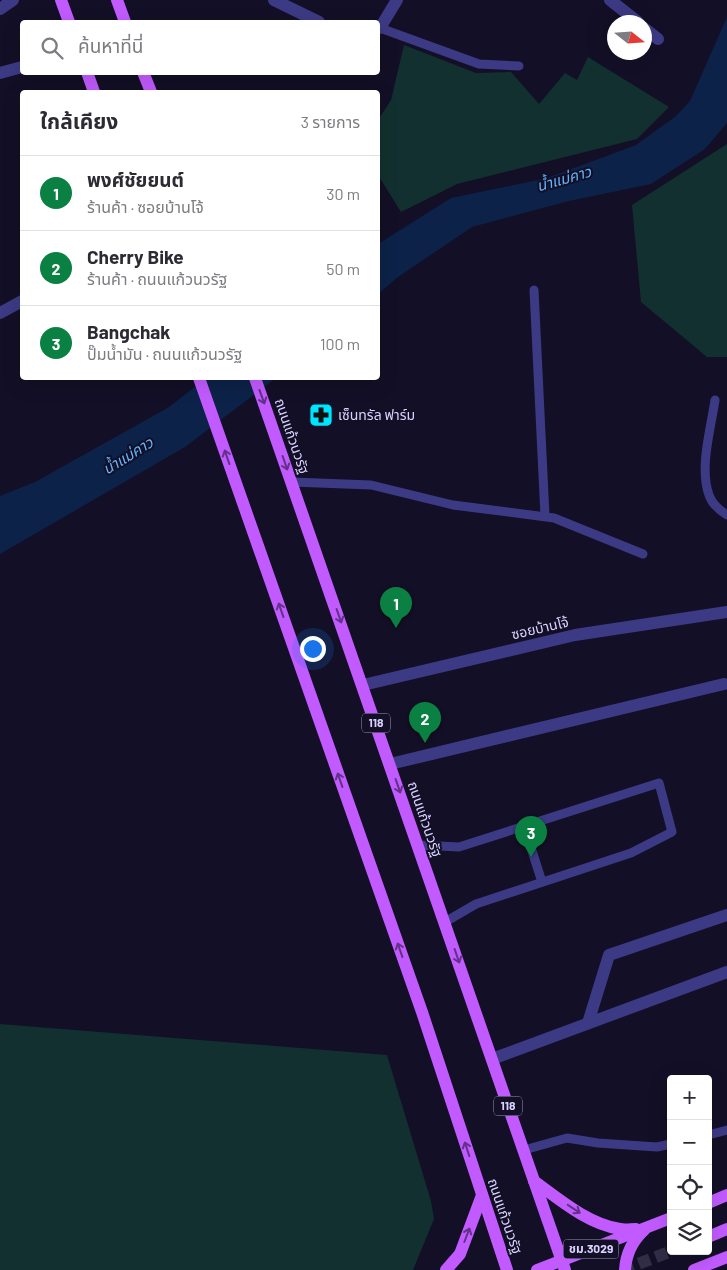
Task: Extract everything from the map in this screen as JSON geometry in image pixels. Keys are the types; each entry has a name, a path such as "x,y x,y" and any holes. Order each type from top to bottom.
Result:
{"main road":[{"path":"61,0 68,20"},
{"path":"117,0 124,20"},
{"path":"88,75 93,90"},
{"path":"145,75 150,90"},
{"name":"ถนนแก้วนวรัฐ","path":"200,380 422,1012 507,1270"},
{"name":"ถนนแก้วนวรัฐ","path":"256,380 563,1265"},
{"path":"534,1181 597,1222 621,1229 646,1228"},
{"path":"446,1270 460,1254 482,1195"},
{"path":"712,1201 727,1195"},
{"name":"ชม.3029","path":"537,1270 563,1265 667,1220"},
{"path":"625,1270 629,1250 633,1242 646,1228"},
{"path":"712,1236 727,1230"},
{"path":"694,1270 727,1256"}],"street":[{"path":"0,9 13,0"},
{"path":"274,0 315,20"},
{"path":"380,26 397,0"},
{"path":"610,0 629,15"},
{"path":"652,34 658,39"},
{"path":"0,73 20,68"},
{"path":"0,313 20,302"},
{"name":"ซอยบ้านโจ้","path":"363,685 575,635 727,612"},
{"path":"390,764 724,684"},
{"path":"588,1023 610,955 727,915"},
{"path":"492,1059 727,972"}],"lane":[{"path":"380,28 479,64 519,66"},
{"path":"534,290 545,516"},
{"path":"715,400 706,456 706,483 709,496 718,509 727,515"},
{"path":"292,482 371,485 453,505 545,516 643,554"},
{"path":"418,845 459,847 659,783 672,832 631,853 476,904 445,922"},
{"path":"524,826 542,882"},
{"path":"712,1134 727,1130"},
{"path":"524,1150 567,1138 656,1147 667,1145"}],"green space":[{"path":"404,45 476,73 511,72 539,104 565,73 577,80 588,57 669,107 637,139 457,184 401,212 380,178 380,117 391,100"},
{"path":"727,144 727,357 707,357 641,302 632,205"},
{"path":"0,1024 387,1055 431,1201 434,1219 413,1270 0,1270"}],"water":[{"name":"น้ำแม่คาว","path":"727,17 727,123 705,149 651,184 569,201 472,227 398,277 380,292 380,243 451,198 547,178 636,145 676,116 690,101"},
{"name":"น้ำแม่คาว","path":"203,380 273,380 185,447 0,554 0,496 35,482 169,407"}],"tunnel":[{"path":"622,1270 667,1253"}],"place":[{"name":"เซ็นทรัล ฟาร์ม","path":"321,415"},
{"name":"พงศ์ชัยยนต์","path":"396,628"},
{"name":"Cherry Bike","path":"425,743"},
{"name":"Bangchak","path":"531,857"}]}
